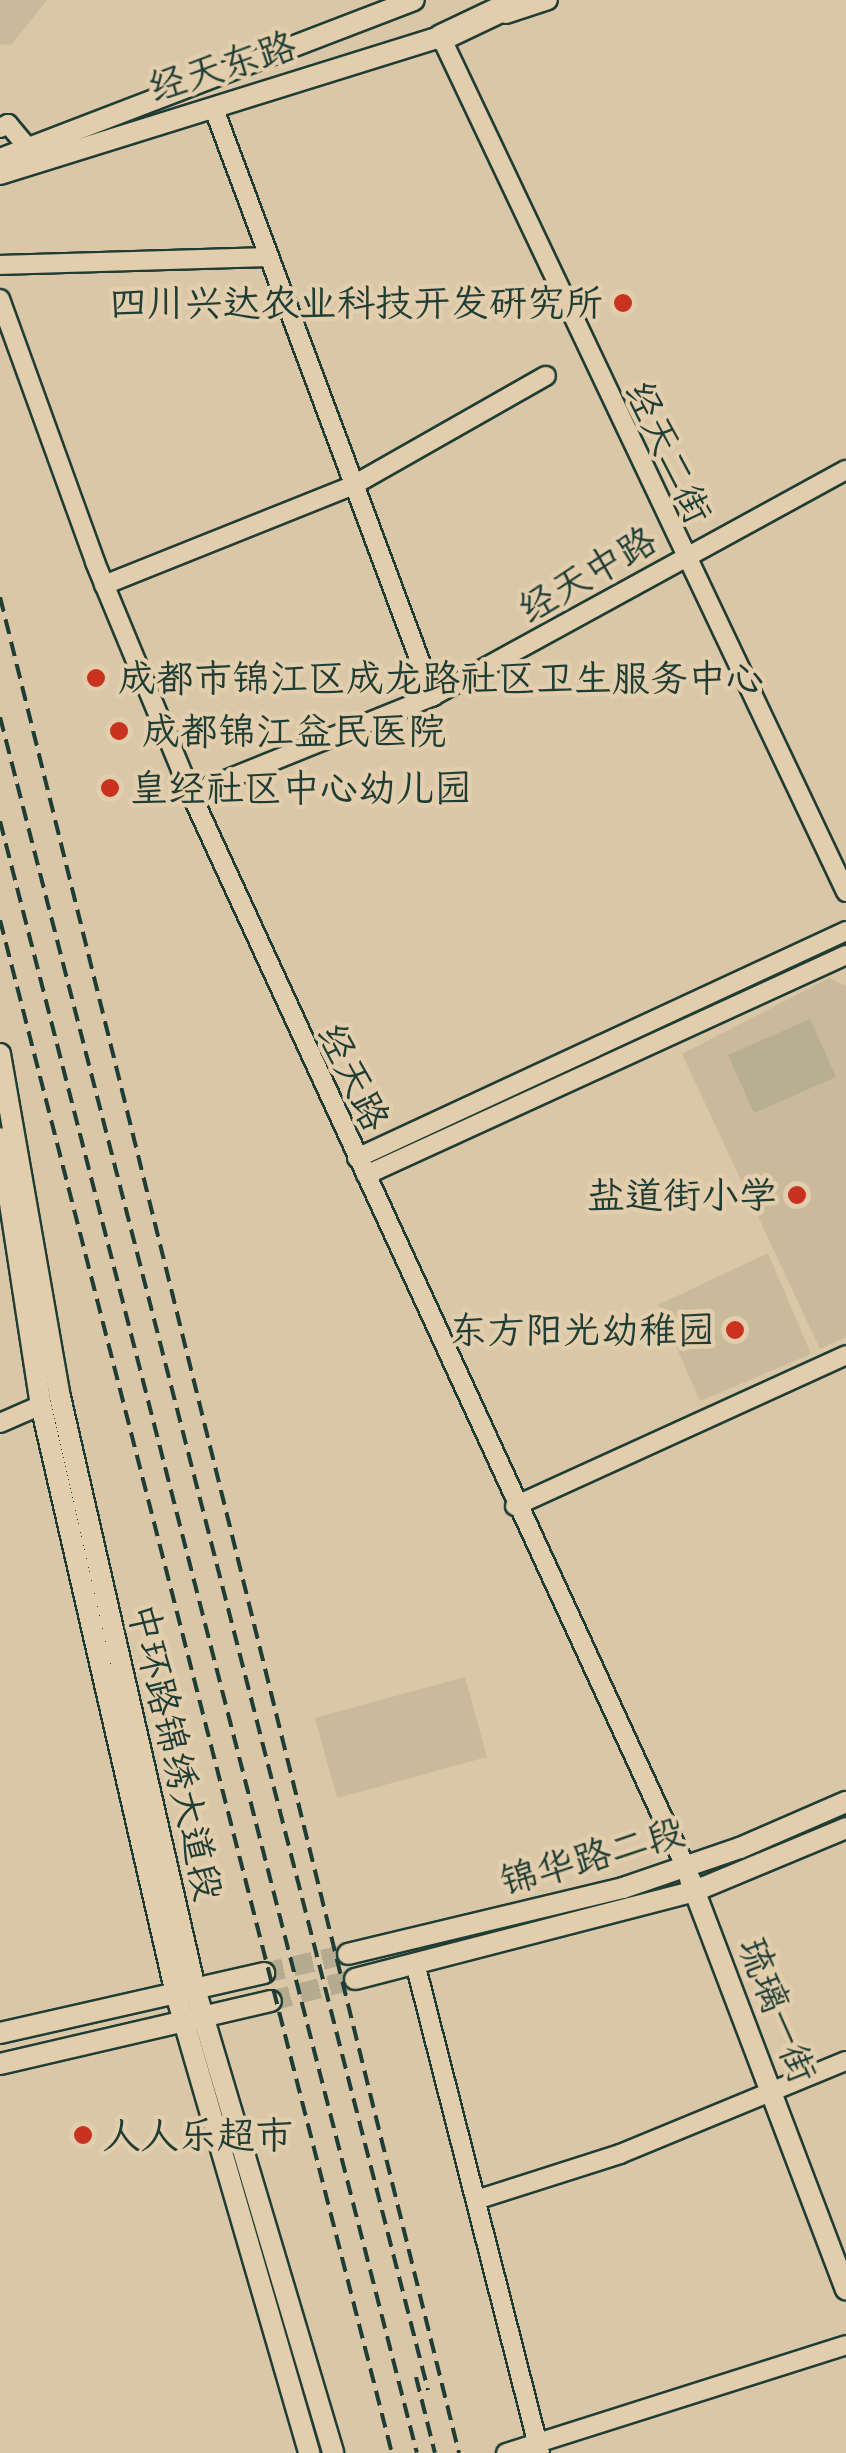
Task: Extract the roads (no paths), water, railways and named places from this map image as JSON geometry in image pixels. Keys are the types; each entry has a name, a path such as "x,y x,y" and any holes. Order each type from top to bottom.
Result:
{"highway":[{"name":"经天东路","path":"441,37 518,0"}],"main road":[{"name":"经天东路","path":"0,158 414,0"},
{"name":"经天东路","path":"0,174 441,37"},
{"name":"中环路锦绣大道段","path":"0,1054 60,1397 186,1992"},
{"name":"中环路锦绣大道段","path":"0,1138 41,1405 186,1992 334,2453"},
{"name":"锦华路二段","path":"348,1954 686,1868 846,1802"},
{"name":"锦华路二段","path":"355,1979 695,1892 846,1828"},
{"name":"琉璃一街","path":"686,1868 846,2289"},
{"path":"0,2033 264,1973"},
{"path":"0,2064 195,2022 271,2001"},
{"name":"中环路锦绣大道段","path":"195,2022 309,2453"}],"street":[{"path":"441,37 548,0"},
{"name":"经天二街","path":"441,37 682,556 846,892"},
{"path":"214,108 433,696"},
{"path":"0,128 8,124 28,148"},
{"path":"0,265 269,256"},
{"name":"经天路","path":"0,298 104,585 191,794 515,1506 686,1868"},
{"path":"104,585 352,486 546,376"},
{"name":"经天中路","path":"191,794 331,742 433,696 682,556 846,470"},
{"path":"361,1166 846,931"},
{"path":"361,1166 846,954"},
{"path":"515,1506 846,1355"},
{"path":"0,1423 41,1405"},
{"path":"415,1963 539,2447"},
{"path":"476,2200 772,2094 846,2061"},
{"path":"506,2453 539,2447 846,2346"}],"tunnel":[{"path":"264,1973 348,1954"},
{"path":"271,2001 355,1979"}],"railway":[{"path":"0,597 459,2453"},
{"path":"0,717 428,2390"},
{"path":"0,821 417,2453"},
{"path":"0,920 392,2453"},
{"path":"416,2377 435,2453"}],"place":[{"name":"四川兴达农业科技开发研究所","path":"623,303"},
{"name":"成都市锦江区成龙路社区卫生服务中心","path":"96,678"},
{"name":"成都锦江益民医院","path":"119,731"},
{"name":"皇经社区中心幼儿园","path":"110,788"},
{"name":"盐道街小学","path":"797,1195"},
{"name":"东方阳光幼稚园","path":"735,1330"},
{"name":"人人乐超市","path":"83,2135"}]}
